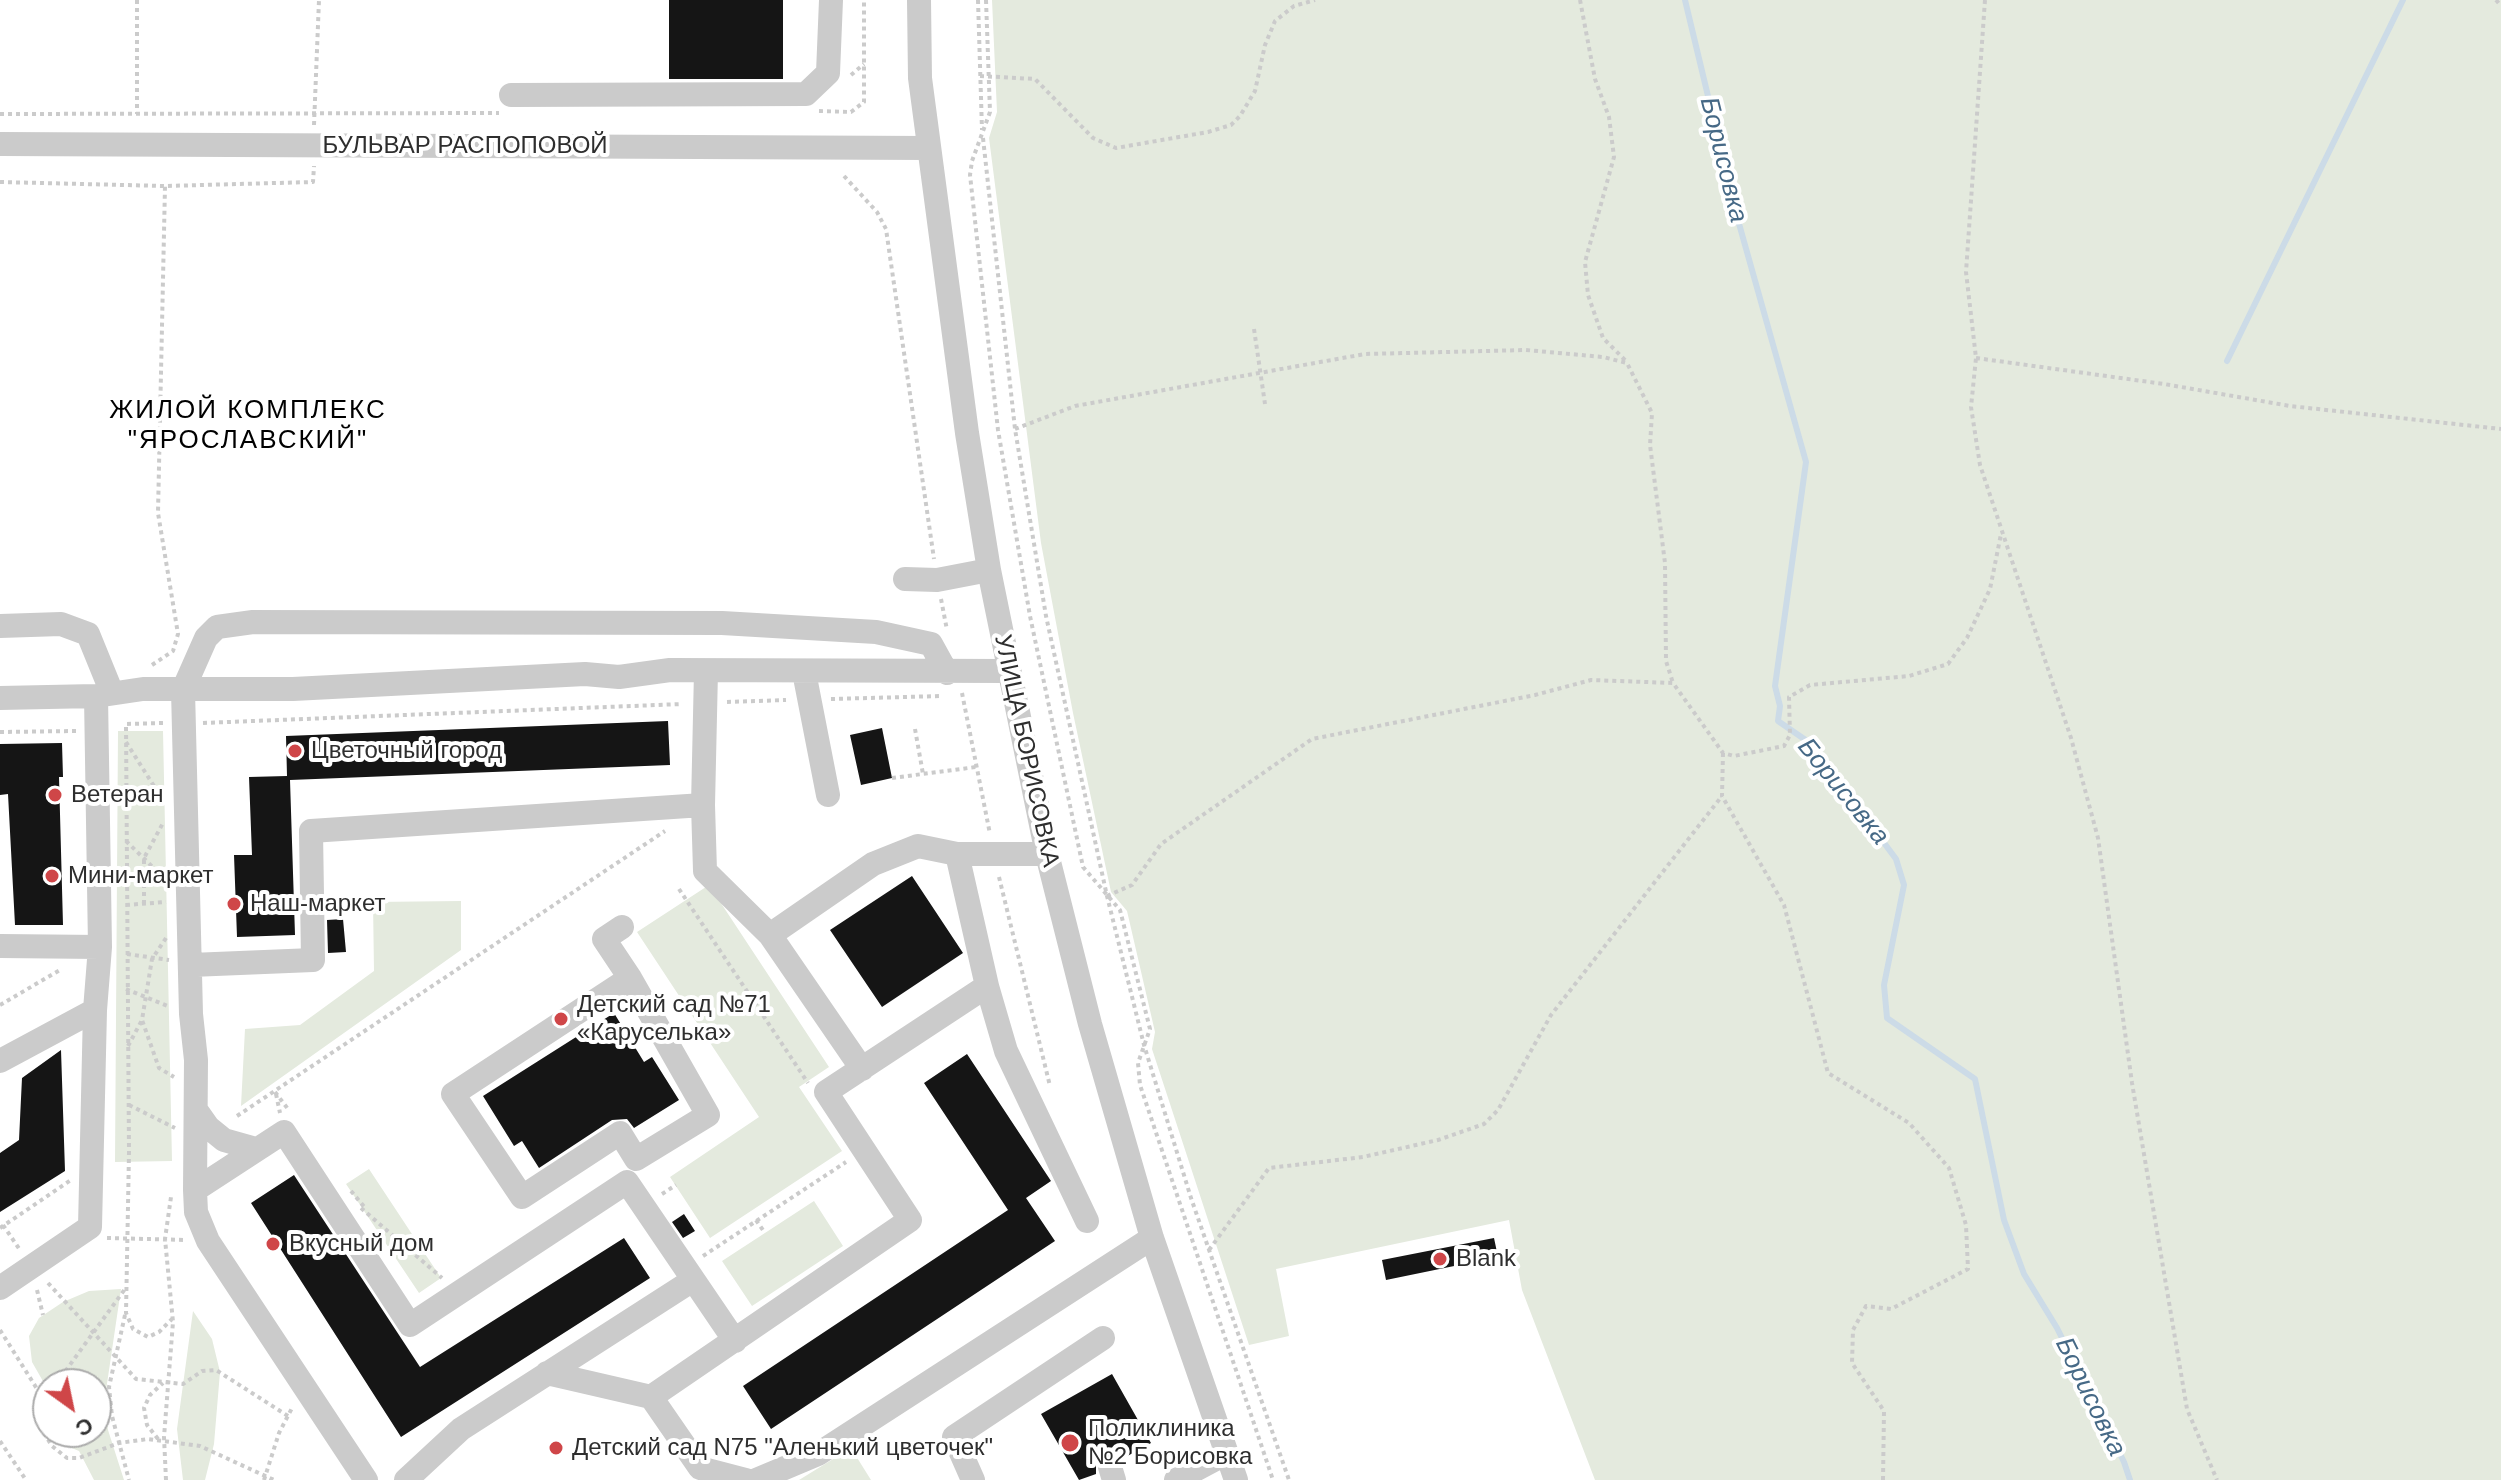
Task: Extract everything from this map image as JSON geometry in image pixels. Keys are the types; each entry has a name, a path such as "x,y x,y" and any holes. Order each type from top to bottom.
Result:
{"street":[{"path":"507,104 806,94 828,73 831,0"},
{"name":"УЛИЦА БОРИСОВКА","path":"919,0 920,78 967,433 1008,671 1047,854 1090,1024 1152,1238 1236,1480"},
{"name":"БУЛЬВАР РАСПОПОВОЙ","path":"0,144 929,148"},
{"path":"905,579 937,580 989,570"},
{"path":"366,1480 204,1234 196,1212 196,1110 182,723 183,690 206,638 217,627 253,622 722,623 876,632 931,644 955,681"},
{"path":"0,626 61,624 88,634 102,660 104,694 100,947 95,1010 90,1227 0,1288"},
{"path":"0,698 706,671 804,672 955,681 1008,671"},
{"path":"706,671 705,871 770,935 862,1069"},
{"path":"804,672 828,795"},
{"path":"191,965 313,960 311,831 703,805"},
{"path":"770,935 873,864 918,846 957,854 1047,854"},
{"path":"957,854 987,986 1006,1051 1087,1221"},
{"path":"622,927 604,939 630,978 708,1115 636,1159 620,1133 522,1197 453,1094 630,978"},
{"path":"0,946 100,947"},
{"path":"651,1397 910,1220 826,1092 987,986"},
{"path":"0,1061 95,1010"},
{"path":"196,1110 208,1127 224,1140 256,1149"},
{"path":"195,1190 284,1132 410,1325 627,1182 735,1341"},
{"path":"756,1480 818,1454 1152,1238"},
{"path":"406,1480 461,1429 688,1274"},
{"path":"973,1480 954,1437 1103,1338"},
{"path":"547,1373 651,1397 700,1468 746,1480"},
{"path":"1176,1480 1227,1453"}],"path":[{"path":"137,0 137,114"},
{"path":"314,114 319,0"},
{"path":"805,111 851,112 864,102 864,0"},
{"path":"978,0 982,134 1015,429 1046,616 1107,896 1144,1045 1209,1250 1289,1480"},
{"path":"986,0 990,112 970,175 998,430 1030,616 1083,867 1120,910 1150,1029 1138,1063 1140,1085 1273,1480"},
{"path":"980,76 1035,79 1093,138 1116,148 1208,132 1231,125 1255,91 1265,45 1275,21 1294,6 1315,0"},
{"path":"1580,0 1595,79 1609,117 1614,157 1585,262 1588,295 1603,338 1627,363 1652,413 1650,445 1665,563 1666,661 1673,683 1723,753 1722,796 1784,905 1828,1073 1909,1123 1919,1134 1949,1168 1966,1225 1968,1269 1891,1309 1866,1306 1853,1330 1852,1363 1884,1411 1883,1480"},
{"path":"1985,0 1966,272 1976,358 1971,407 1980,465 2071,738 2098,838 2132,1083 2187,1409 2217,1480"},
{"path":"2496,0 2501,6"},
{"path":"0,114 314,114 507,104"},
{"path":"844,176 877,212 886,229 937,580 955,681 1052,1096"},
{"path":"0,182 165,186 313,182"},
{"path":"145,669 173,651 178,634 158,513 165,186"},
{"path":"1254,329 1265,404"},
{"path":"1015,429 1075,406 1365,354 1526,350 1603,357 1627,363"},
{"path":"1976,358 2164,384 2290,406 2501,429"},
{"path":"1723,753 1734,756 1784,746 1790,735 1787,722 1789,697 1810,685 1909,676 1948,664 1967,638 1990,589 2001,531"},
{"path":"1107,896 1132,885 1161,844 1312,739 1535,695 1591,680 1673,683"},
{"path":"129,1480 109,1387 126,1313 126,724 808,700 955,681"},
{"path":"915,729 923,774"},
{"path":"0,732 67,731"},
{"path":"126,742 170,811 144,858 144,904"},
{"path":"892,778 976,767"},
{"path":"1209,1250 1269,1168 1363,1157 1438,1140 1484,1124 1498,1110 1551,1015 1722,796"},
{"path":"237,1116 703,805"},
{"path":"126,841 172,886"},
{"path":"679,889 811,1089"},
{"path":"126,905 173,902"},
{"path":"127,1046 142,1020 152,959 174,926 189,928"},
{"path":"126,989 191,1014"},
{"path":"142,1020 159,1068 176,1078"},
{"path":"128,1104 177,1129"},
{"path":"688,1274 756,1220 863,1150"},
{"path":"0,1228 78,1175"},
{"path":"61,1186 68,1197"},
{"path":"322,1192 362,1208 441,1278 471,1287"},
{"path":"756,1220 765,1233"},
{"path":"90,1227 102,1238 193,1240 204,1234"},
{"path":"47,1282 136,1379 183,1384 202,1371 216,1370 288,1416"},
{"path":"68,1368 126,1287"},
{"path":"126,1313 133,1329 148,1337 159,1332 173,1318"},
{"path":"0,1330 32,1381"},
{"path":"160,1441 147,1425 144,1408 150,1395 163,1383"},
{"path":"265,1478 288,1416 306,1389"},
{"path":"0,1441 26,1480"},
{"path":"112,1446 160,1441 200,1446 274,1480"},
{"path":"54,1448 67,1458 79,1458 106,1448"}],"shaded area":[{"path":"992,0 2501,0 2501,1480 1595,1480 1522,1290 1509,1220 1276,1269 1289,1336 1249,1345 1152,1049 1155,1032 1127,911 1111,892 1073,713 1041,543 989,138 997,112"},
{"path":"118,731 163,731 172,1161 115,1162"},
{"path":"709,885 829,1067 799,1087 842,1151 710,1238 670,1177 759,1117 637,932"},
{"path":"461,901 461,950 241,1106 245,1029 300,1025 374,971 373,902"},
{"path":"369,1169 441,1278 419,1293 346,1184"},
{"path":"814,1201 843,1246 752,1306 722,1261"},
{"path":"121,1289 109,1368 35,1368 29,1336 39,1318 63,1302 89,1291"},
{"path":"193,1311 212,1339 220,1372 214,1444 205,1480 183,1480 177,1429"},
{"path":"112,1442 124,1480 94,1480 79,1451 72,1448 112,1448"},
{"path":"851,1448 871,1480 799,1480"}],"building":[{"path":"669,0 783,0 783,79 669,79"},
{"path":"668,721 670,765 290,780 295,935 237,937 234,855 252,855 249,777 287,776 286,736"},
{"path":"882,728 892,778 861,785 850,735"},
{"path":"62,743 63,777 59,777 63,925 15,925 8,794 0,795 0,744"},
{"path":"912,876 963,953 882,1007 830,930"},
{"path":"343,919 346,952 328,953 327,920"},
{"path":"614,1013 644,1062 652,1057 679,1100 634,1128 627,1119 612,1120 539,1168 522,1141 514,1146 483,1096"},
{"path":"61,1050 65,1171 0,1212 0,1153 19,1140 22,1078"},
{"path":"967,1054 1051,1181 1026,1198 1055,1241 771,1429 743,1386 1008,1210 924,1083"},
{"path":"294,1175 420,1367 624,1238 650,1278 401,1437 251,1203"},
{"path":"684,1214 695,1231 683,1238 672,1222"},
{"name":"Blank","path":"1494,1238 1498,1257 1386,1280 1382,1260"},
{"path":"1112,1374 1151,1443 1122,1459 1114,1453 1105,1453 1096,1463 1096,1474 1079,1480 1041,1414"}],"waterway":[{"name":"Борисовка","path":"1685,0 1736,213 1806,462 1775,686 1780,706 1778,721 1810,743 1896,859 1904,885 1884,985 1887,1018 1975,1079 2004,1220 2024,1274 2057,1328 2130,1480"},
{"path":"2227,361 2403,0"}],"place":[{"name":"Цветочный город","path":"295,751"},
{"name":"Ветеран","path":"55,795"},
{"name":"Мини-маркет","path":"52,876"},
{"name":"Наш-маркет","path":"234,904"},
{"name":"Детский сад №71 «Каруселька»","path":"561,1019"},
{"name":"Вкусный дом","path":"273,1244"},
{"name":"Blank","path":"1440,1259"},
{"name":"Поликлиника №2 Борисовка","path":"1070,1443"},
{"name":"Детский сад N75 \"Аленький цветочек\"","path":"556,1448"}],"district":[{"name":"ЖИЛОЙ КОМПЛЕКС \"ЯРОСЛАВСКИЙ\"","path":"248,426"}]}
